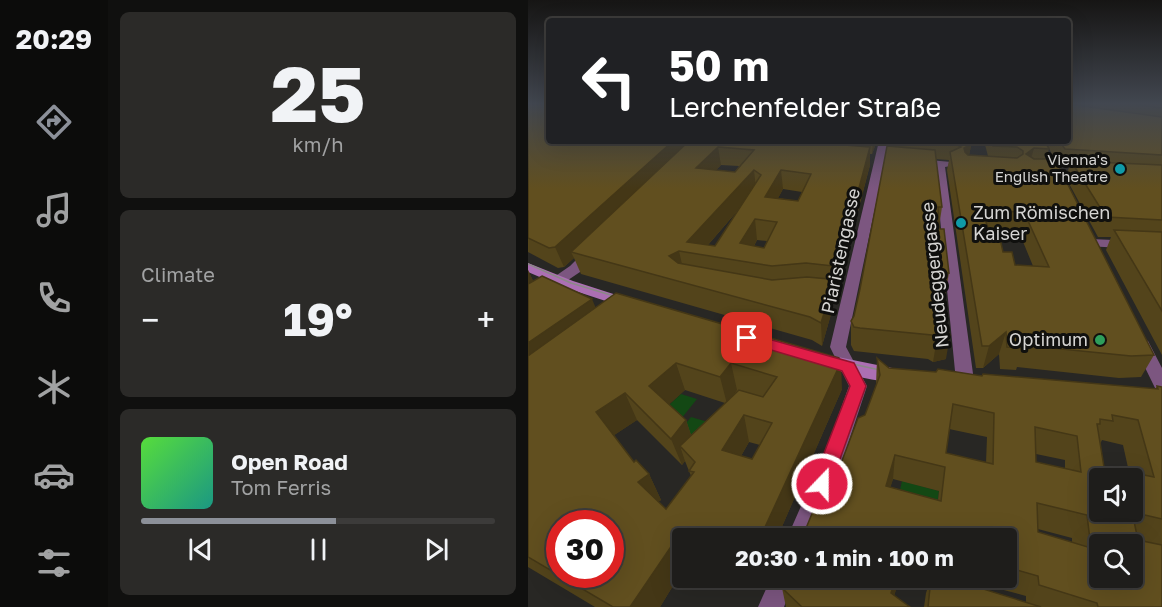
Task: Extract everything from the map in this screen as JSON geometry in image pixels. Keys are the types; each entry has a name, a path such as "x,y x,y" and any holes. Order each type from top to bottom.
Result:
{"main road":[{"path":"528,267 558,280 638,306"},
{"path":"812,357 848,367 909,376"},
{"path":"942,379 988,383"}],"street":[{"name":"Piaristengasse","path":"803,528 837,447 858,386 838,347 844,297 883,144"},
{"name":"Neudeggergasse","path":"912,162 946,165 965,381"},
{"path":"1100,262 1088,238 1162,246"},
{"path":"528,302 575,269 600,244"},
{"path":"616,316 638,306"},
{"path":"1136,333 1158,393"},
{"path":"771,607 779,588"}],"green space":[{"path":"681,394 697,399 681,419 687,422 691,417 708,422 715,413 726,416 727,404 733,396 758,405 708,459 660,413"},
{"path":"902,481 939,491 937,505 899,494"}],"building":[{"path":"528,132 546,132 546,144 670,144 555,247 549,248 528,238"},
{"path":"1071,132 1162,132 1162,155 1065,149 1061,144 1071,144"},
{"path":"686,144 832,144 870,147 848,229 845,237 841,237 833,266 806,263 772,266 679,251 669,256 678,263 772,280 807,277 829,279 828,284 833,284 821,323 810,317 571,252","holes":["718,147 754,150 735,172 696,168","754,170 761,175 715,246 687,242","781,170 811,174 798,201 765,197","755,219 777,222 764,248 740,243"]},
{"path":"956,144 971,144 964,148 968,155 1017,158 1023,154 1023,151 1017,147 993,146 993,144 1046,144 1049,149 1034,148 1026,154 1034,159 1055,159 1154,355 1131,356 1022,345 1023,348 1007,347 1006,332 989,346 982,346 950,152 961,147","holes":["982,211 1024,212 1049,267 1015,265 1012,252 1003,252 999,234 990,233"]},
{"path":"887,146 935,150 942,207 938,207 939,229 944,229 949,273 943,272 944,327 950,335 937,338 932,335 860,328 854,327 851,321 860,289"},
{"path":"1071,161 1162,165 1162,220 1106,217"},
{"path":"1114,230 1162,232 1162,311"},
{"path":"542,276 592,299 528,343 528,284"},
{"path":"616,293 839,358 841,362 765,528 672,528 672,545 630,607 613,607 581,588 624,588 624,510 546,510 546,568 528,557 528,356","holes":["676,363 720,377 731,363 777,377 763,397 739,390 680,446 695,462 689,471 694,472 666,509 638,482 649,474 636,460 634,462 596,412 625,393 671,439 686,420 649,386","744,415 772,423 752,459 722,450"]},
{"path":"877,358 889,368 936,372 938,369 982,376 983,374 1158,389 1157,386 1162,387 1162,519 1143,515 1143,475 1154,477 1138,420 1112,415 1113,421 1100,419 1100,424 1097,424 1104,467 1109,468 1089,468 1089,522 1134,522 1137,534 1089,534 1087,515 1037,503 1038,532 1089,547 1089,588 1143,588 1143,541 1162,545 1162,607 1098,607 1097,603 1039,585 1038,576 1017,570 1017,528 806,528 825,482 833,485 858,418 865,415 880,375","holes":["953,404 994,413 993,464 946,453","1035,427 1077,436 1081,472 1036,462","895,455 945,467 941,501 886,486"]},
{"path":"782,588 893,588 891,593 910,607 802,607"},
{"path":"930,588 980,588 1041,607 928,607"}],"tram line":[{"path":"528,264 571,283 627,300"},
{"path":"826,358 893,373"}],"place":[{"name":"Vienna's English Theatre","path":"1120,169"},
{"name":"Zum Römischen Kaiser","path":"961,223"},
{"name":"Optimum","path":"1100,340"}],"route":[{"path":"747,338 848,367 850,370 858,386 822,484"}]}
